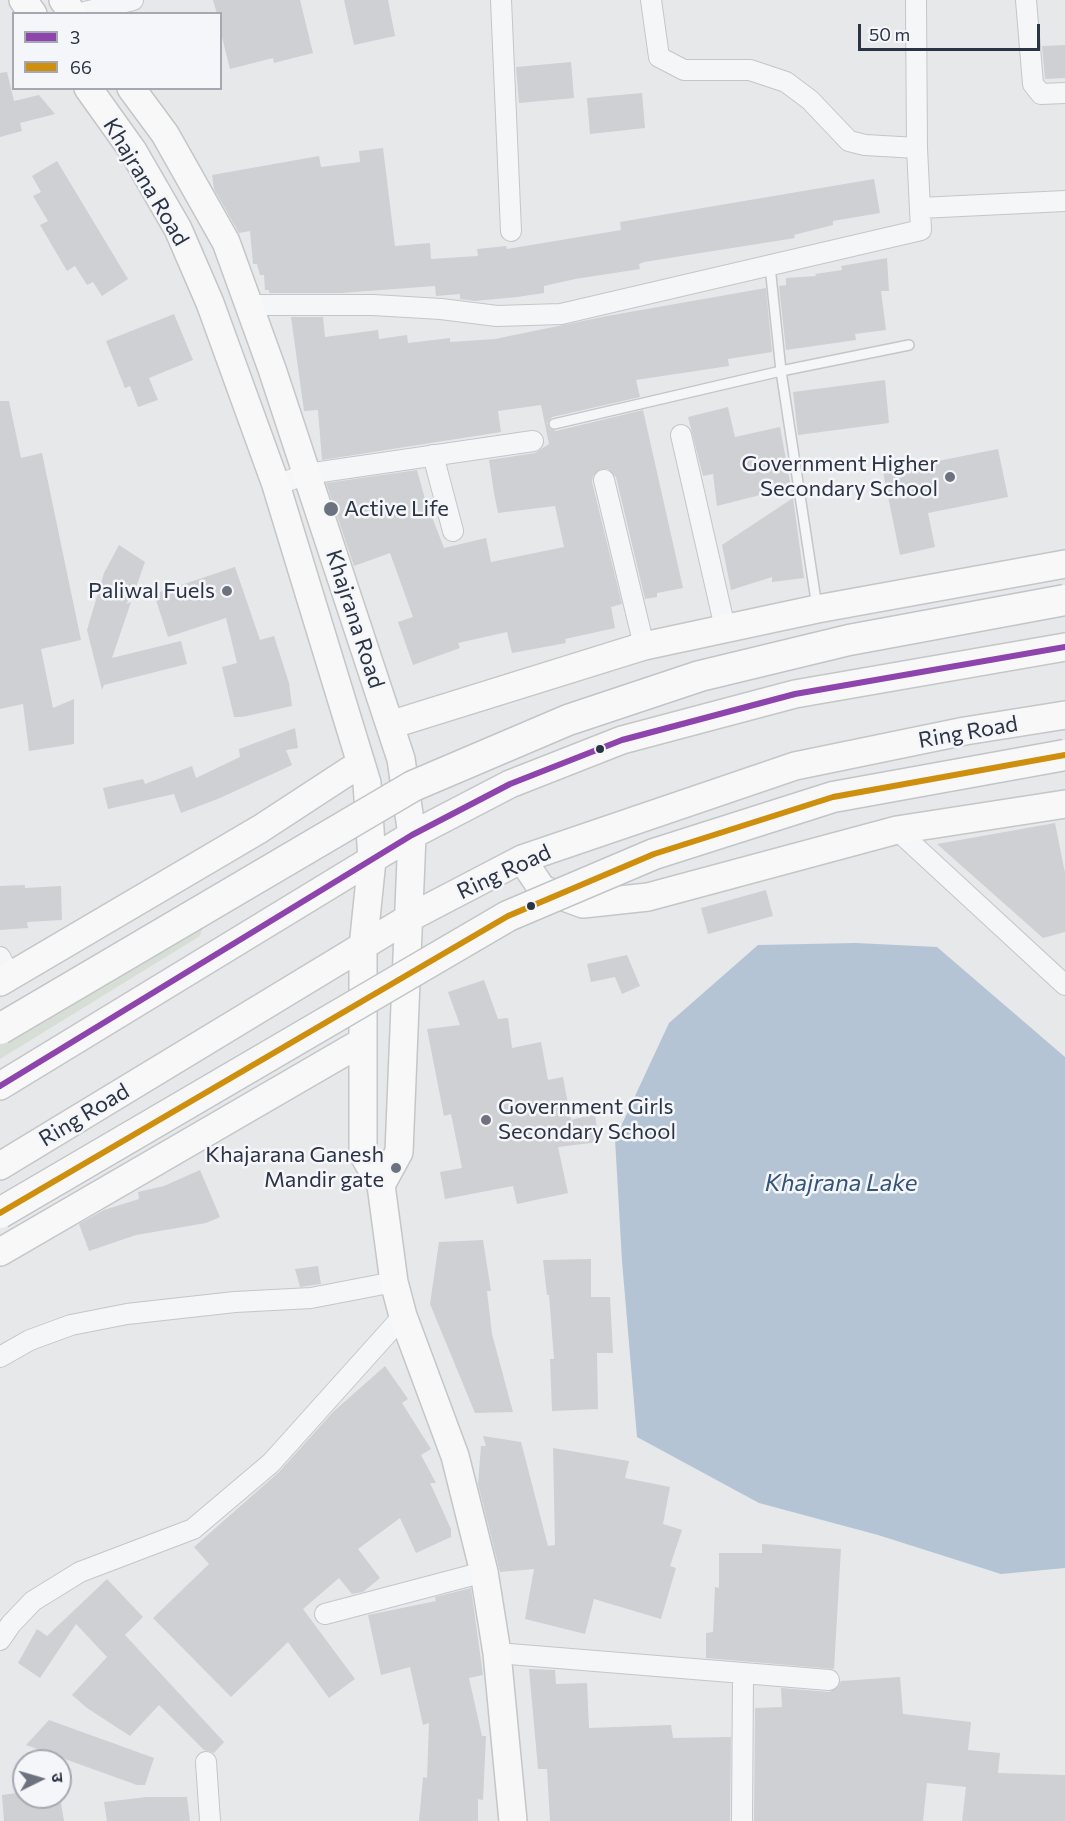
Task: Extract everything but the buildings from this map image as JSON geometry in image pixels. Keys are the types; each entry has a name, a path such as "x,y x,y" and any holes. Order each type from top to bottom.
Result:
{"main road":[{"path":"63,0 73,12"},
{"name":"Khajrana Road","path":"89,90 134,151 178,229 210,303 276,485 367,783 372,860 363,947 363,1154 381,1185"},
{"name":"Khajrana Road","path":"132,90 165,134 191,175 226,242 272,369 401,759 412,835 399,1152 381,1185"},
{"path":"239,382 272,369"},
{"path":"390,725 644,646 817,609 1065,564"},
{"path":"0,1029 413,786 568,720 700,676 849,640 1065,600"},
{"path":"0,1086 412,835 510,784 622,740 795,694 1065,648"},
{"name":"Ring Road","path":"0,1166 409,918 522,859 795,766 964,731 1065,715"},
{"name":"Ring Road","path":"0,1213 508,916 654,854 833,797 1065,755"},
{"path":"3,972 260,829 361,763"},
{"path":"522,859 542,889 583,904 648,897 897,830 1065,804"},
{"path":"0,1252 362,1042"},
{"path":"381,1185 394,1282 403,1316 455,1456 484,1572 497,1653 513,1821"}],"street":[{"path":"83,12 133,0"},
{"path":"501,0 511,231"},
{"path":"651,0 659,57 684,70 750,70 786,82 810,100 849,141 865,145 917,148"},
{"path":"249,305 373,305 441,309 497,316 561,314 921,230 917,148 916,0"},
{"path":"1026,0 1033,84 1041,94 1065,93"},
{"path":"920,208 1065,201"},
{"path":"681,435 725,628"},
{"path":"276,485 307,474 533,441"},
{"path":"433,455 453,531"},
{"path":"604,480 644,646"},
{"path":"897,830 1058,969 1065,985"},
{"path":"0,1357 30,1340 71,1325 127,1314 235,1302 312,1298 394,1282"},
{"path":"0,1640 11,1624 33,1601 80,1572 192,1529 271,1463 403,1316"},
{"path":"325,1614 484,1572"},
{"path":"497,1653 829,1680"},
{"path":"742,1821 743,1674"},
{"path":"206,1762 210,1821"}],"lane":[{"path":"770,266 781,370 817,609"},
{"path":"554,424 781,370 909,345"}],"shaded area":[{"path":"212,899 200,936 0,1059 0,1020"}],"water":[{"name":"Khajrana Lake","path":"856,943 937,947 1065,1057 1065,1568 1001,1574 878,1535 759,1503 637,1437 622,1261 615,1139 669,1023 758,945"}],"transit line":[{"name":"3","path":"0,1086 412,835 510,784 622,740 795,694 1065,647"},
{"name":"66","path":"0,1213 508,916 654,854 833,797 1065,755"}],"place":[{"name":"Government Higher Secondary School","path":"950,477"},
{"name":"Active Life","path":"331,509"},
{"name":"Paliwal Fuels","path":"227,591"},
{"name":"Government Girls Secondary School","path":"486,1120"},
{"name":"Khajarana Ganesh Mandir gate","path":"396,1168"}]}
